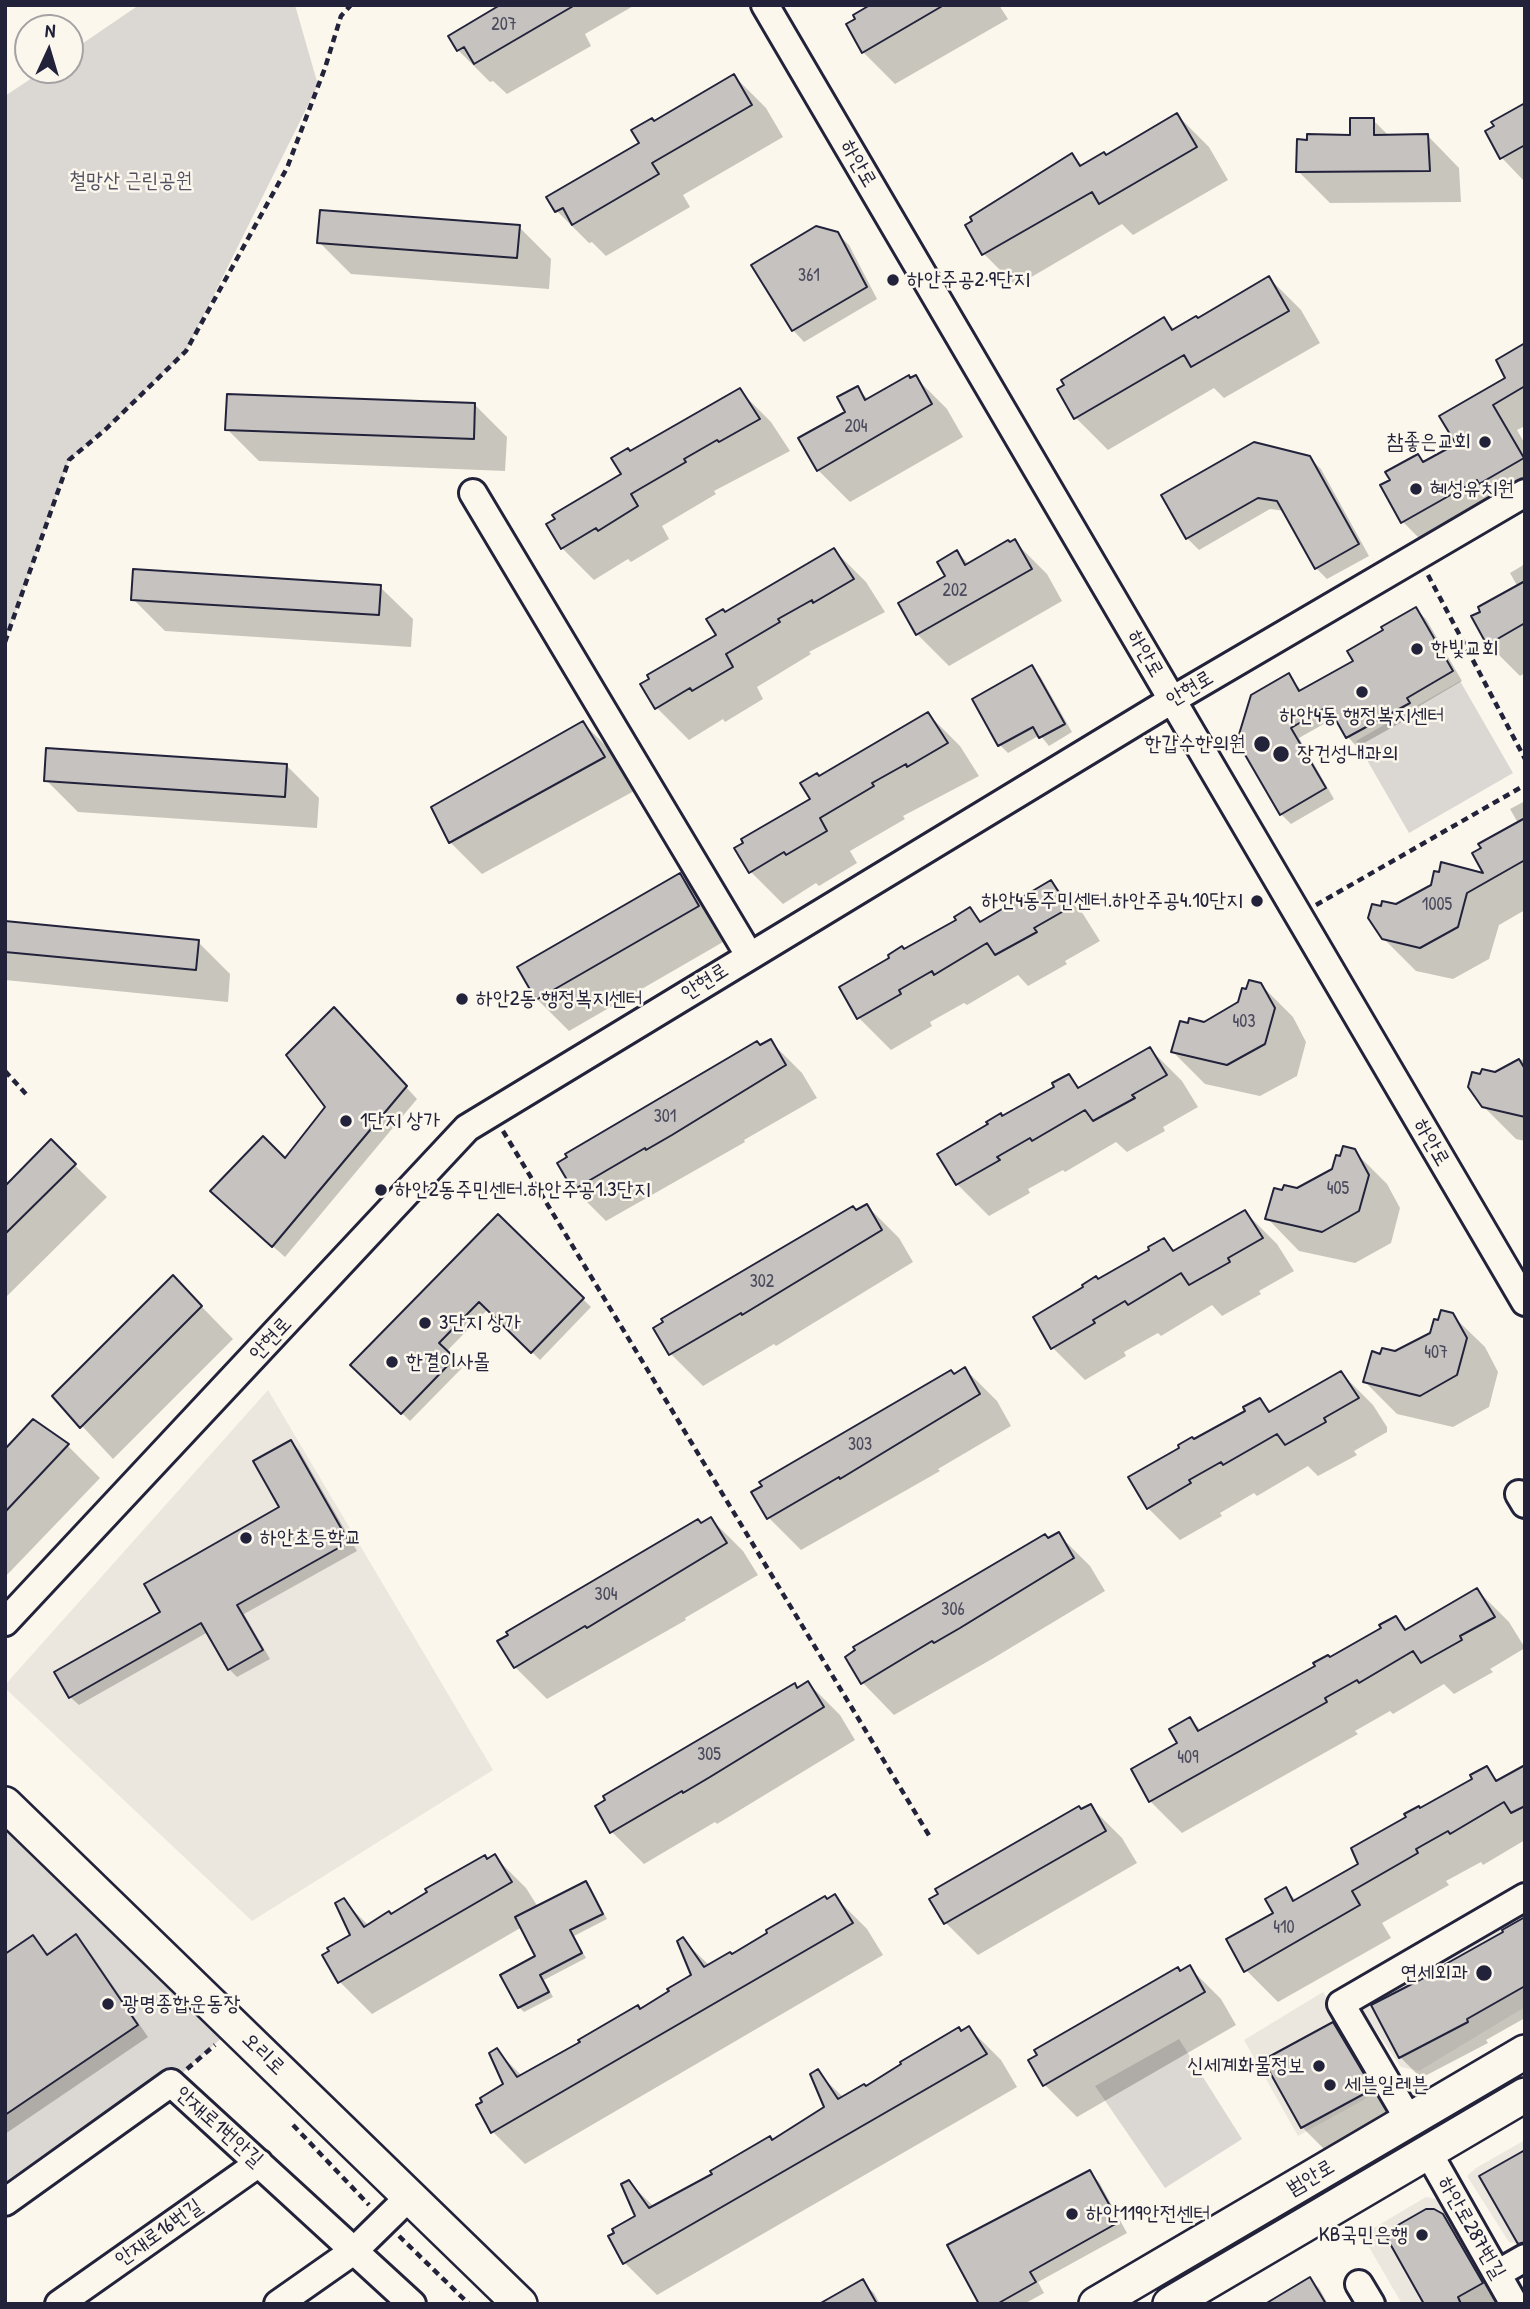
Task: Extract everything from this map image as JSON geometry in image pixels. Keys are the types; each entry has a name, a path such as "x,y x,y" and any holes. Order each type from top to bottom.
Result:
{"main road":[{"name":"오리로","path":"5,1804 520,2304"},
{"name":"범안로","path":"1096,2304 1525,2052"},
{"name":"범안로","path":"1170,2304 1525,2095"}],"street":[{"name":"하안로","path":"765,5 1525,1302"},
{"path":"473,493 749,955"},
{"name":"안현로","path":"5,1622 467,1128 1172,700 1525,493"},
{"path":"1409,2120 1341,2004 1525,1897"},
{"name":"안재로1번안길","path":"5,2202 171,2083 412,2304"},
{"name":"하안로287번길","path":"1428,2152 1514,2304"},
{"name":"안재로16번길","path":"59,2304 260,2163"},
{"path":"278,2304 355,2250 409,2197"},
{"path":"1497,2274 1525,2258"}],"path":[{"path":"5,642 69,460 106,429 186,351 287,168 325,68 341,16 351,5"},
{"path":"1418,555 1525,759"},
{"path":"1298,915 1525,785"},
{"path":"5,1071 26,1094"},
{"path":"492,1112 930,1837"},
{"path":"171,2083 216,2044 226,2053"},
{"path":"291,2123 384,2221 469,2304"}],"shaded area":[{"name":"하안초등학교","path":"268,1390 493,1770 252,1921 5,1688 5,1685"},
{"path":"1525,1905 1525,2007 1419,2071 1401,2067 1363,2012 1364,1999"},
{"path":"1323,1992 1379,2082 1378,2092 1298,2136 1244,2040"},
{"path":"1525,2140 1525,2245 1509,2242 1467,2176"},
{"path":"1426,2197 1443,2200 1502,2304 1402,2304 1362,2235"}],"green space":[{"name":"철망산 근린공원","path":"139,5 295,5 318,85 186,351 106,429 69,460 5,642 5,96 23,84 84,84 84,42"},
{"path":"1460,681 1513,773 1409,833 1356,741"},
{"name":"광명종합운동장","path":"5,1807 234,2027 171,2083 5,2202"},
{"path":"1179,2039 1242,2139 1165,2188 1095,2086"}],"building":[{"path":"500,5 575,5 474,64 464,47 457,51 448,36"},
{"path":"870,5 944,5 862,53 846,24 855,19 853,15"},
{"path":"734,74 752,105 652,163 659,174 572,225 563,208 555,212 546,197 639,143 631,130 652,118 654,121"},
{"path":"1525,103 1525,145 1500,159 1485,131 1494,126 1491,122"},
{"path":"1177,113 1197,147 1099,204 1092,192 982,255 965,225 972,221 970,217 1072,153 1080,166 1104,152 1106,155"},
{"path":"1350,118 1374,118 1374,135 1428,134 1430,171 1296,172 1297,139 1307,140 1307,134 1350,135"},
{"path":"320,210 520,225 517,258 317,243"},
{"path":"816,226 838,232 867,287 792,331 751,265"},
{"path":"1269,276 1289,311 1191,367 1184,355 1074,419 1057,389 1064,385 1061,380 1164,317 1172,330 1196,316 1198,318"},
{"path":"1525,343 1525,386 1493,405 1524,458 1479,484 1477,480 1401,523 1380,485 1390,480 1385,472 1418,454 1423,462 1456,444 1439,416 1505,378 1496,360"},
{"path":"909,375 910,378 916,375 932,404 817,471 798,438 845,412 837,397 858,386 865,400"},
{"path":"740,388 760,419 684,459 686,462 631,494 638,506 598,531 596,528 561,549 546,524 555,519 552,515 621,474 611,458 628,448 630,451"},
{"path":"227,394 475,403 474,439 225,430"},
{"path":"1254,442 1310,456 1359,544 1315,569 1277,501 1258,498 1186,539 1161,495"},
{"path":"1015,539 1032,569 916,635 898,603 945,576 937,562 957,550 965,565 1008,540 1010,542"},
{"path":"834,548 854,579 813,603 812,600 778,619 780,622 726,654 733,667 655,709 640,684 649,679 647,675 716,635 706,619 723,609 725,612"},
{"path":"133,569 381,585 379,615 131,600"},
{"path":"1525,581 1525,623 1487,645 1471,616 1480,612 1478,607"},
{"path":"1416,607 1453,671 1407,698 1410,703 1346,738 1328,706 1291,728 1326,788 1280,815 1237,741 1251,695 1289,673 1299,691 1353,661 1347,651"},
{"path":"1032,665 1065,724 1039,738 1033,727 998,746 972,699"},
{"path":"928,712 948,743 907,767 906,764 872,783 874,786 820,818 827,831 749,873 734,848 743,843 741,839 810,799 800,783 817,773 819,776"},
{"path":"583,721 605,757 449,843 431,807"},
{"path":"46,748 287,764 285,797 44,781"},
{"path":"1525,818 1525,860 1467,893 1458,927 1420,948 1382,939 1368,918 1372,904 1381,906 1382,901 1396,904 1431,885 1434,871 1439,872 1441,862 1483,873 1472,853 1481,848 1478,844"},
{"path":"680,873 699,906 536,1000 517,967"},
{"path":"1051,880 1069,908 1034,928 1037,932 995,955 987,943 934,975 932,971 899,990 901,994 857,1019 839,987 889,958 888,955 902,946 904,949 956,920 954,917 970,907 980,922"},
{"path":"5,921 199,940 196,970 5,952"},
{"path":"1249,980 1261,983 1275,1008 1265,1044 1227,1065 1171,1052 1180,1021 1188,1023 1189,1018 1204,1022 1238,1002 1242,988 1246,989"},
{"name":"1단지 상가","path":"334,1007 407,1086 272,1247 210,1191 263,1136 285,1158 325,1107 286,1055"},
{"path":"771,1039 786,1065 672,1135 573,1190 557,1163 567,1157 565,1154 757,1041 760,1045"},
{"path":"1150,1047 1167,1075 1132,1095 1135,1098 1093,1121 1085,1110 1032,1141 1030,1138 997,1157 1000,1160 956,1185 937,1154 988,1124 986,1122 1001,1113 1002,1116 1054,1087 1052,1083 1069,1074 1078,1088"},
{"path":"1519,1059 1525,1069 1525,1117 1482,1107 1468,1087 1472,1072 1480,1074 1482,1069 1495,1072"},
{"path":"51,1139 76,1164 5,1234 5,1186"},
{"path":"1343,1146 1355,1149 1369,1175 1359,1211 1322,1232 1265,1219 1274,1188 1282,1190 1284,1185 1297,1188 1332,1169 1336,1155 1340,1156"},
{"path":"867,1204 882,1230 742,1315 741,1313 669,1355 653,1328 663,1322 661,1319 853,1206 856,1210"},
{"path":"1245,1210 1263,1238 1228,1258 1230,1262 1189,1285 1181,1273 1128,1305 1125,1301 1093,1320 1095,1323 1051,1349 1033,1317 1083,1287 1082,1285 1096,1276 1098,1279 1149,1250 1148,1247 1164,1238 1173,1251"},
{"name":"3단지 상가","path":"498,1214 584,1298 531,1353 479,1302 439,1343 455,1358 401,1414 350,1365"},
{"path":"173,1275 202,1306 80,1428 52,1396"},
{"path":"1441,1310 1453,1313 1467,1338 1457,1375 1420,1396 1363,1382 1372,1351 1380,1354 1382,1348 1395,1351 1430,1333 1434,1319 1438,1320"},
{"path":"965,1367 980,1394 840,1479 839,1477 767,1519 751,1492 762,1486 759,1482 951,1370 954,1374"},
{"path":"1341,1371 1359,1398 1324,1418 1326,1422 1285,1445 1277,1434 1223,1465 1221,1462 1189,1480 1191,1483 1147,1509 1128,1477 1179,1448 1178,1445 1192,1437 1194,1439 1245,1411 1243,1407 1260,1398 1269,1412"},
{"path":"33,1419 69,1444 5,1512 5,1449"},
{"path":"291,1440 349,1542 237,1605 263,1650 228,1670 201,1623 69,1698 54,1672 160,1612 144,1584 279,1507 253,1461"},
{"path":"711,1517 727,1543 587,1628 585,1626 514,1668 497,1641 508,1635 506,1632 698,1519 701,1523"},
{"path":"1059,1532 1074,1558 960,1628 934,1643 932,1641 861,1684 845,1657 855,1650 853,1647 1045,1534 1048,1538"},
{"path":"1477,1588 1495,1617 1460,1636 1462,1640 1421,1663 1413,1651 1359,1683 1357,1680 1325,1698 1327,1702 1149,1802 1131,1769 1177,1743 1169,1729 1190,1717 1198,1731 1315,1666 1313,1663 1328,1655 1330,1657 1381,1628 1379,1625 1396,1616 1405,1630"},
{"path":"808,1681 824,1707 683,1793 682,1791 610,1833 595,1806 605,1800 603,1796 795,1683 797,1688"},
{"path":"1525,1765 1525,1806 1511,1813 1504,1802 1450,1834 1448,1831 1416,1849 1418,1853 1352,1891 1360,1905 1244,1972 1226,1939 1273,1913 1265,1899 1286,1887 1293,1901 1358,1864 1351,1848 1406,1817 1404,1814 1472,1779 1470,1775 1487,1766 1496,1781"},
{"path":"1091,1804 1106,1831 944,1924 929,1899 938,1894 935,1889 1079,1806 1081,1809"},
{"path":"495,1854 512,1882 338,1983 322,1955 329,1951 327,1948 350,1935 335,1903 344,1898 364,1927 389,1911 391,1914 427,1892 425,1889 485,1855 487,1859"},
{"path":"586,1881 603,1914 570,1930 582,1953 540,1975 549,1992 518,2008 500,1975 535,1956 515,1917"},
{"path":"835,1894 853,1923 491,2133 476,2105 482,2102 480,2098 503,2084 489,2053 497,2048 517,2077 580,2042 578,2040 638,2005 640,2009 691,1975 677,1941 683,1937 704,1967 730,1952 732,1954 767,1933 766,1930 825,1896 827,1899"},
{"path":"1525,1917 1525,1986 1467,2019 1468,2022 1399,2058 1371,2005 1445,1967 1444,1965"},
{"path":"76,1934 138,2025 5,2115 5,1954 33,1935 47,1955"},
{"path":"1190,1965 1205,1992 1043,2086 1028,2060 1037,2055 1034,2050 1178,1967 1180,1971"},
{"path":"1333,2022 1373,2089 1301,2128 1263,2060"},
{"path":"969,2026 987,2054 623,2264 608,2236 614,2233 612,2229 635,2216 621,2184 629,2180 649,2208 712,2174 710,2171 770,2136 772,2140 824,2107 810,2074 818,2069 838,2099 864,2084 866,2086 959,2027 961,2031"},
{"path":"1525,2150 1525,2242 1518,2244 1479,2176"},
{"path":"1090,2170 1119,2222 1030,2272 1036,2282 997,2304 979,2304 947,2245"},
{"path":"1426,2209 1434,2209 1443,2214 1483,2283 1458,2297 1461,2304 1424,2304 1384,2233"},
{"path":"1310,2277 1326,2304 1265,2304"},
{"path":"863,2279 877,2304 819,2304"}],"place":[{"name":"하안주공2·9단지","path":"893,280"},
{"name":"참좋은교회","path":"1485,442"},
{"name":"혜성유치원","path":"1416,489"},
{"name":"한빛교회","path":"1417,649"},
{"name":"하안4동 행정복지센터","path":"1362,692"},
{"name":"한갑수한의원","path":"1262,744"},
{"name":"장건성내과의","path":"1281,754"},
{"name":"하안4동주민센터.하안주공4.10단지","path":"1257,901"},
{"name":"하안2동 행정복지센터","path":"462,999"},
{"name":"1단지 상가","path":"346,1121"},
{"name":"하안2동주민센터.하안주공1.3단지","path":"381,1190"},
{"name":"3단지 상가","path":"425,1323"},
{"name":"한결이사몰","path":"392,1362"},
{"name":"하안초등학교","path":"246,1538"},
{"name":"연세외과","path":"1484,1973"},
{"name":"광명종합운동장","path":"108,2004"},
{"name":"신세계화물정보","path":"1319,2066"},
{"name":"세븐일레븐","path":"1330,2085"},
{"name":"하안119안전센터","path":"1072,2214"},
{"name":"KB국민은행","path":"1422,2235"}]}
